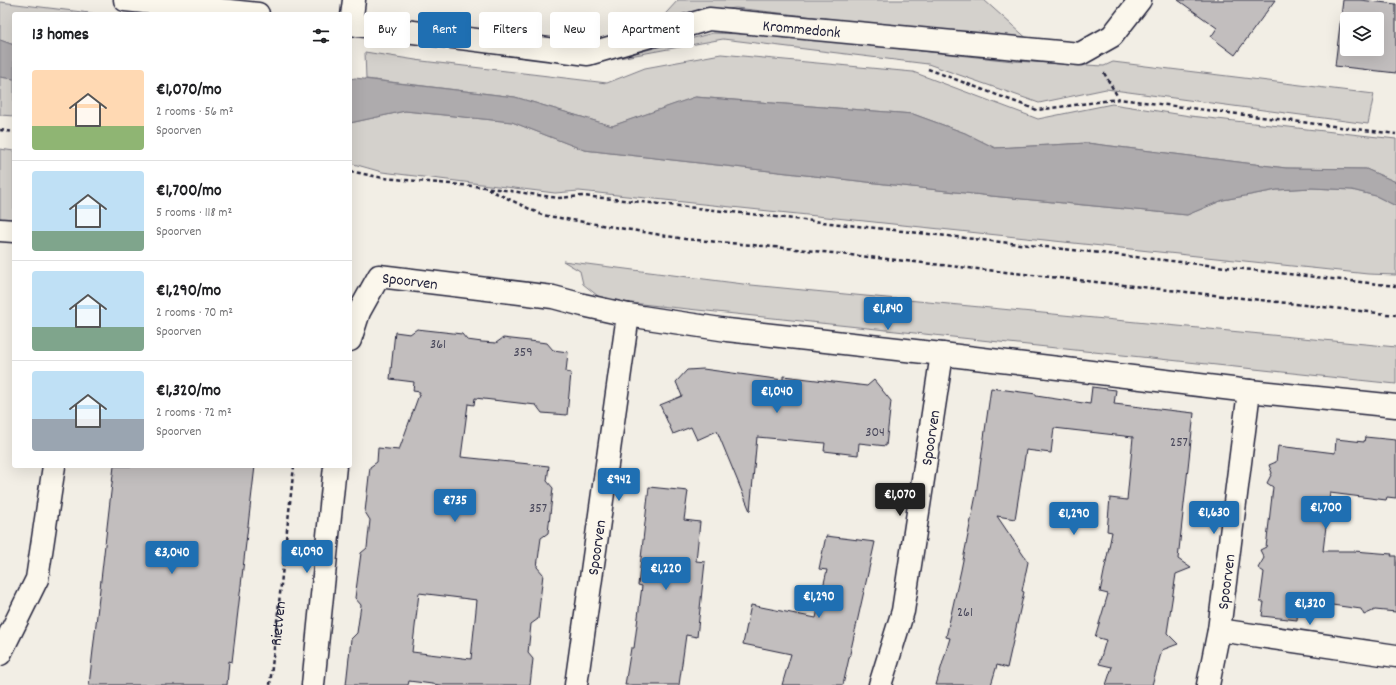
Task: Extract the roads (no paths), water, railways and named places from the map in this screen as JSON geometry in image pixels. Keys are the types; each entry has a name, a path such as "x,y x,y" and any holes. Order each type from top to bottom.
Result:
{"street":[{"path":"125,0 239,12"},
{"path":"352,16 354,0"},
{"name":"Krommedonk","path":"352,24 588,54 709,19 1080,54 1112,36 1140,0"},
{"path":"0,230 12,231"},
{"name":"Spoorven","path":"352,334 359,312 379,276 553,297 628,315 727,330 1249,391 1396,406"},
{"name":"Spoorven","path":"576,685 628,315"},
{"name":"Spoorven","path":"880,685 903,611 942,354"},
{"name":"Spoorven","path":"1208,685 1219,630 1249,391"},
{"path":"0,654 37,579 54,468"},
{"path":"313,685 335,468"},
{"name":"Spoorven","path":"1219,630 1396,656"}]}
